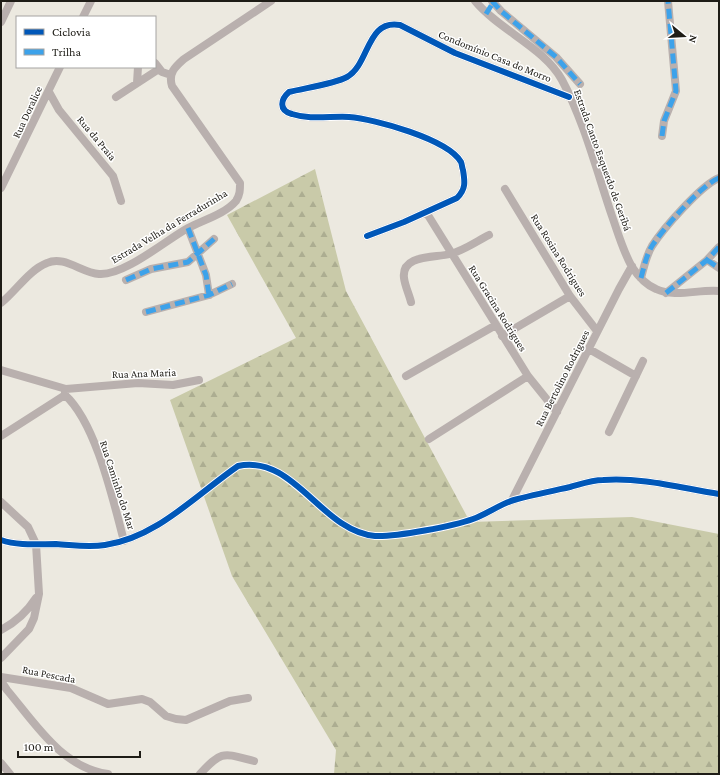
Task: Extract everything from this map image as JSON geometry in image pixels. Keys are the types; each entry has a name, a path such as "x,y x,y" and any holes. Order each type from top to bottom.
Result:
{"street":[{"path":"1,22 11,1"},
{"path":"84,16 91,1"},
{"path":"157,66 171,75 174,67 184,58 271,1"},
{"name":"Estrada Canto Esquerdo de Geribá","path":"475,1 486,14 554,68 569,97 582,130 623,246 632,266 641,278 653,288 666,293 719,291"},
{"path":"662,136 664,121 676,91 668,1"},
{"path":"486,14 493,2 556,56 580,84"},
{"name":"Condomínio Casa do Morro","path":"367,236 457,198 464,188 465,182 461,162 450,151 401,128 370,119 349,117 312,118 291,114 284,110 282,104 284,97 290,92 346,77 357,68 372,38 383,27 390,23 400,25 455,53 569,97"},
{"name":"Rua Doralice","path":"1,188 60,68"},
{"path":"137,83 138,68"},
{"path":"116,97 137,83 155,68"},
{"name":"Estrada Velha da Ferradurinha","path":"1,303 35,270 47,263 58,261 99,274 113,272 133,262 188,228 227,208 235,201 239,194 240,183 172,86 171,75"},
{"name":"Rua da Praia","path":"49,92 59,110 113,176 121,201"},
{"path":"641,278 652,247 661,233 705,186 719,178"},
{"name":"Rua Rosina Rodrigues","path":"505,189 570,296 597,332"},
{"name":"Rua Gracina Rodrigues","path":"426,212 528,376 557,412"},
{"path":"188,228 194,239 206,275 209,296"},
{"path":"411,302 404,278 404,270 408,264 413,260 452,254 489,235"},
{"path":"126,280 151,269 188,262 214,239"},
{"path":"666,293 707,260 719,247"},
{"path":"707,260 719,268"},
{"name":"Rua Bertolino Rodrigues","path":"512,500 632,266"},
{"path":"146,312 209,296 232,284"},
{"path":"502,336 570,296"},
{"path":"406,376 496,325"},
{"path":"589,350 636,376"},
{"path":"609,432 644,361"},
{"path":"1,370 65,392"},
{"path":"429,439 528,376"},
{"name":"Rua Ana Maria","path":"65,392 138,383 172,385 199,380"},
{"path":"1,436 65,392"},
{"name":"Rua Caminho do Mar","path":"65,392 81,417 98,453 124,541"},
{"path":"1,540 20,544 58,544 81,547 105,545 134,538 159,524 238,466 250,464 262,466 279,473 343,525 360,533 376,536 395,535 454,524 473,519 512,500 601,480 623,479 719,494"},
{"path":"1,502 28,528 36,544 39,594 34,618 29,628 1,658"},
{"path":"1,630 15,622 30,607 39,594"},
{"name":"Rua Pescada","path":"1,677 71,688 108,704 142,699 150,702 166,716 186,720 230,701 248,698"},
{"path":"1,681 52,743 70,760 84,768 108,774"},
{"path":"200,774 218,756 227,755 254,762"},
{"path":"1,763 10,774"}],"green space":[{"path":"315,169 346,291 470,522 632,517 719,534 719,774 334,774 336,750 232,576 170,400 296,338 227,215"}],"marked path":[{"path":"492,1 501,11 556,57 580,84"},
{"path":"486,14 494,1"},
{"path":"662,136 664,121 676,91 668,1"},
{"path":"641,278 648,254 657,238 702,189 719,178"},
{"path":"188,228 206,275 209,295"},
{"path":"126,280 151,269 188,262 214,239"},
{"path":"666,293 707,260 719,247"},
{"path":"707,260 719,268"},
{"path":"146,312 209,295 232,284"}],"cycle path":[{"path":"367,236 404,222 457,198 462,192 464,182 461,162 442,146 426,138 392,126 349,117 313,117 292,114 284,110 282,104 284,98 289,92 327,84 347,77 360,63 374,35 389,25 400,25 455,53 569,97"},
{"path":"1,540 21,544 87,546 99,546 124,541 141,534 175,514 238,466 258,465 275,471 292,482 339,521 356,531 375,536 410,533 453,525 478,517 514,500 586,482 617,479 632,480 719,494"}]}
